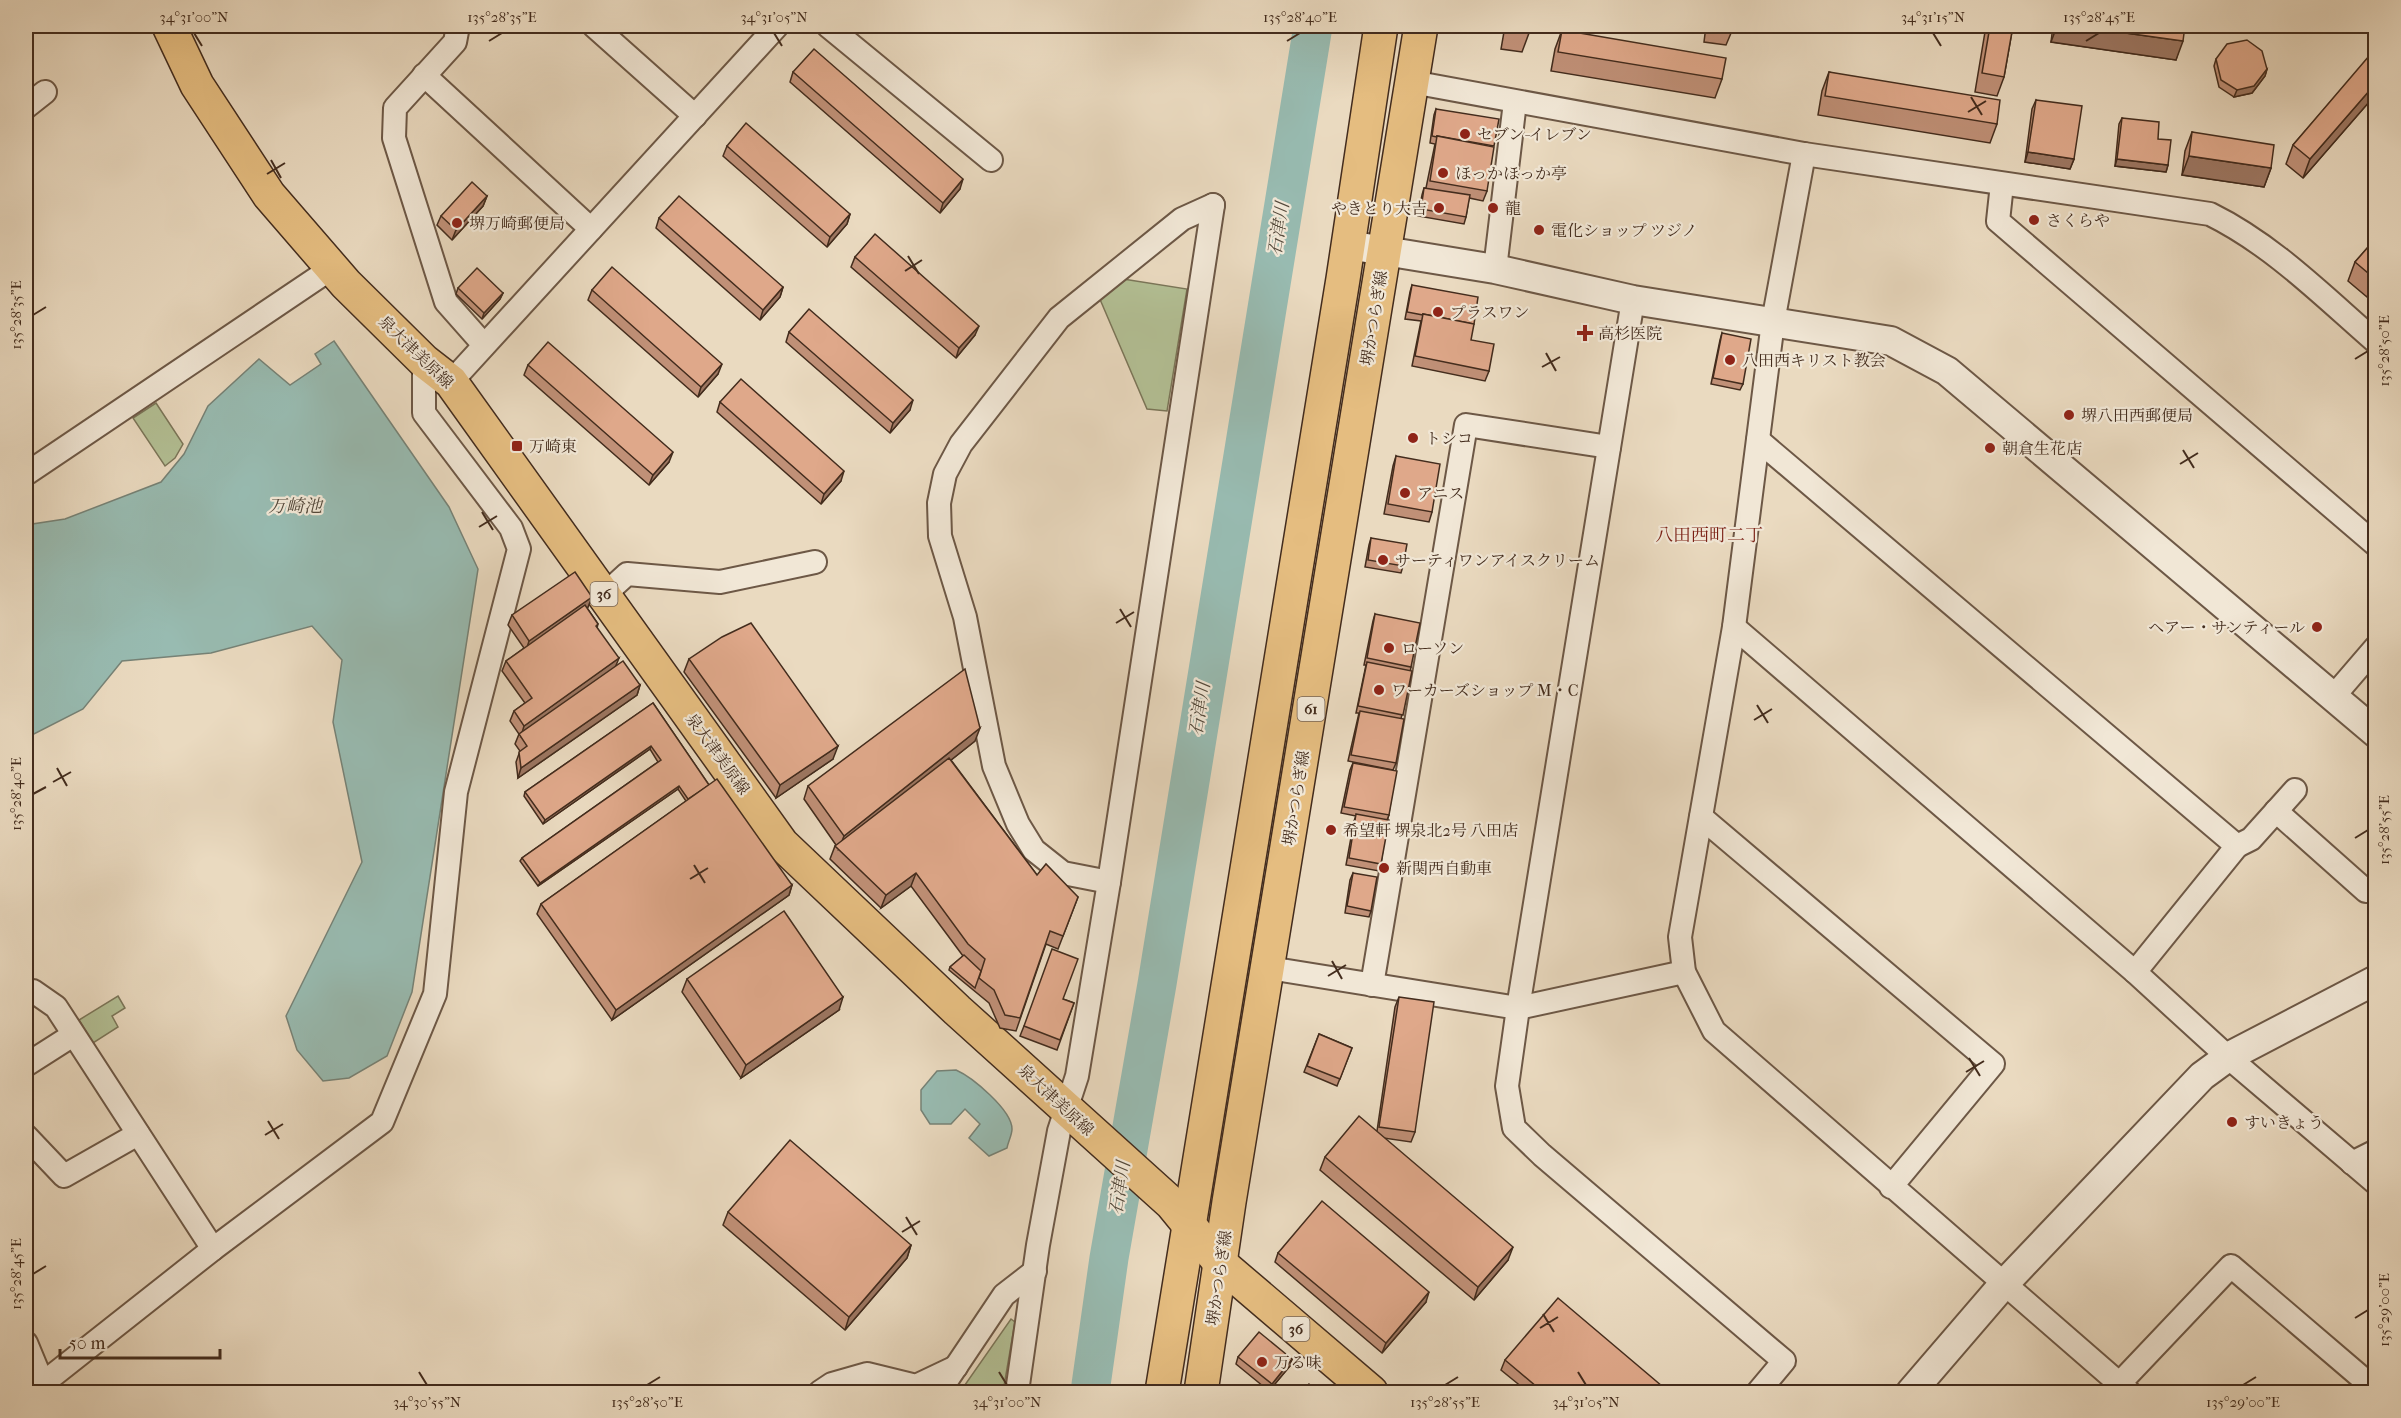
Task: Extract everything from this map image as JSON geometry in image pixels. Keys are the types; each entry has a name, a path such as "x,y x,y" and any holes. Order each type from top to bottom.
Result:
{"main road":[{"name":"泉大津美原線","path":"169,26 197,85 269,195 332,268 423,361 451,382 782,844 957,1010 1179,1213 1221,1264 1371,1392"},
{"name":"61","path":"1162,1392 1179,1213 1348,245 1381,26"},
{"name":"堺かつらぎ線","path":"1201,1392 1229,1202 1421,26"}],"street":[{"path":"458,26 455,42 395,108 394,138 446,302 484,345"},
{"path":"594,26 695,116"},
{"path":"451,382 777,26"},
{"path":"828,26 991,159"},
{"path":"424,75 591,229"},
{"path":"1412,82 1804,154 2210,214 2234,225 2267,247 2376,342"},
{"path":"26,107 45,92"},
{"path":"1495,269 1515,102"},
{"path":"1804,154 1773,322 1734,627 1680,938 1684,972 1714,1032 2124,1388 2231,1266 2376,1390"},
{"path":"2002,184 1998,221 2376,545"},
{"path":"1017,1392 1046,1199 1075,1117 1077,1076 1109,882 1213,205 1182,219 1059,318 961,444 945,474 939,503 940,536 965,617 994,766 1018,824 1034,850 1063,873 1109,882"},
{"path":"1348,245 1495,269 1634,300 1891,341 1947,371 2376,734"},
{"path":"26,467 29,472 332,268"},
{"path":"1634,300 1507,1086 1514,1128 1542,1155 1784,1361 1758,1392"},
{"path":"26,1343 38,1388 213,1249 382,1122 435,994 456,792 519,549 511,528 424,413 423,361"},
{"path":"1372,986 1466,425 1609,447"},
{"path":"1758,440 2237,846"},
{"path":"604,595 627,574 720,582 815,562"},
{"path":"1734,627 2376,1183"},
{"path":"2333,696 2376,647"},
{"path":"2135,972 2237,846 2251,839 2295,790"},
{"path":"2276,811 2366,891"},
{"path":"1701,817 1993,1064 1891,1186"},
{"path":"1269,968 1518,1008 1684,972"},
{"path":"1911,1392 2003,1285 2202,1076 2228,1057 2376,980"},
{"path":"33,991 56,1008 213,1249"},
{"path":"26,1065 73,1035"},
{"path":"26,1136 64,1176 138,1134"},
{"path":"2352,1163 2376,1151"},
{"path":"939,1392 1004,1295 1035,1271"},
{"path":"820,1392 832,1384 867,1374 916,1386 957,1366"}],"green space":[{"path":"1123,279 1187,289 1167,411 1147,409 1099,297"},
{"path":"156,403 183,444 175,458 165,466 133,418"},
{"path":"118,996 125,1008 112,1016 118,1027 93,1043 79,1020"},
{"path":"1011,1319 1015,1322 1003,1392 960,1392"}],"water":[{"name":"万崎池","path":"334,341 449,507 478,569 412,992 387,1056 349,1078 323,1081 297,1050 286,1016 362,862 333,722 342,660 312,626 211,653 122,661 83,709 26,738 26,525 65,519 161,482 184,454 208,406 259,359 290,385 321,364 315,354"},
{"path":"956,1070 981,1087 1005,1113 1012,1129 1007,1148 989,1156 969,1138 980,1124 965,1109 951,1124 930,1124 921,1110 921,1090 937,1071"}],"building":[{"path":"1508,26 1530,26 1529,33 1508,30"},
{"path":"1990,26 2013,26 2004,77 1982,73"},
{"path":"2075,26 2185,26 2183,41"},
{"path":"1562,30 1726,58 1722,79 1558,52"},
{"path":"2247,40 2262,51 2267,69 2254,86 2237,90 2221,80 2216,59 2227,44"},
{"path":"814,49 963,179 943,203 793,72"},
{"path":"2375,49 2376,83 2310,159 2293,145"},
{"path":"1829,72 2000,100 1997,124 1825,96"},
{"path":"2036,100 2082,106 2074,159 2028,152"},
{"path":"1436,109 1499,119 1494,146 1432,136"},
{"path":"2122,118 2159,122 2158,139 2171,140 2168,165 2117,159"},
{"path":"746,123 850,214 830,237 727,146"},
{"path":"2192,132 2274,145 2271,168 2189,156"},
{"path":"1437,136 1494,147 1487,191 1430,181"},
{"path":"472,182 487,196 456,230 441,216"},
{"path":"1424,188 1470,195 1466,217 1421,209"},
{"path":"679,196 783,287 763,310 659,218"},
{"path":"875,234 979,326 959,348 855,257"},
{"path":"2376,238 2376,277 2374,278 2355,262"},
{"path":"612,267 722,364 701,387 592,290"},
{"path":"477,268 503,293 484,313 458,288"},
{"path":"1412,285 1478,297 1474,324 1407,312"},
{"path":"809,309 913,400 893,423 789,332"},
{"path":"1423,314 1474,324 1471,340 1494,344 1489,371 1415,356"},
{"path":"1722,333 1751,339 1743,384 1713,378"},
{"path":"548,342 673,452 653,475 528,365"},
{"path":"741,379 844,471 824,494 720,402"},
{"path":"1396,456 1440,464 1432,512 1388,504"},
{"path":"1371,538 1407,544 1403,566 1368,560"},
{"path":"575,572 592,597 529,641 512,615"},
{"path":"585,605 598,624 596,626 619,658 524,726 514,711 532,698 506,661"},
{"path":"1375,614 1420,623 1411,667 1367,658"},
{"path":"751,623 838,746 780,785 689,659 722,637"},
{"path":"623,661 640,685 521,768 519,752 527,746 519,734"},
{"path":"1367,662 1412,671 1403,715 1358,706"},
{"path":"965,669 980,728 844,836 808,786"},
{"path":"653,703 709,785 688,799 679,786 540,883 522,858 661,760 651,746 545,820 525,792"},
{"path":"1360,711 1404,719 1396,763 1351,755"},
{"path":"949,758 1037,875 1046,864 1078,897 1063,936 1050,931 1020,1018 1005,1015 994,990 979,978 985,959 968,944 916,873 886,895 835,846"},
{"path":"1353,763 1397,771 1389,815 1344,807"},
{"path":"717,779 792,885 616,1010 541,904"},
{"path":"1356,814 1389,820 1381,864 1349,858"},
{"path":"1353,873 1377,877 1371,911 1347,906"},
{"path":"784,911 843,997 746,1065 687,979"},
{"path":"1052,949 1078,959 1063,999 1074,1003 1060,1040 1024,1026"},
{"path":"964,955 981,971 975,988 950,967"},
{"path":"1399,997 1434,1002 1415,1132 1379,1127"},
{"path":"1319,1034 1352,1048 1340,1079 1307,1066"},
{"path":"1359,1116 1513,1247 1478,1287 1325,1157"},
{"path":"790,1140 911,1245 849,1317 728,1212"},
{"path":"1322,1201 1429,1292 1386,1343 1278,1253"},
{"path":"1558,1298 1669,1392 1543,1392 1505,1360"},
{"path":"1259,1332 1292,1359 1272,1384 1238,1357"},
{"path":"1309,1384 1321,1392 1302,1392"}],"waterway":[{"name":"石津川","path":"1090,1392 1109,1258 1157,984 1313,26"}],"place":[{"name":"セブン-イレブン","path":"1465,134"},
{"name":"ほっかほっか亭","path":"1443,173"},
{"name":"やきとり大吉","path":"1439,208"},
{"name":"龍","path":"1493,208"},
{"name":"さくらや","path":"2034,220"},
{"name":"堺万崎郵便局","path":"457,223"},
{"name":"電化ショップ ツジノ","path":"1539,230"},
{"name":"プラスワン","path":"1438,312"},
{"name":"高杉医院","path":"1585,333"},
{"name":"八田西キリスト教会","path":"1730,360"},
{"name":"堺八田西郵便局","path":"2069,415"},
{"name":"トシコ","path":"1413,438"},
{"name":"万崎東","path":"517,446"},
{"name":"朝倉生花店","path":"1990,448"},
{"name":"アニス","path":"1405,493"},
{"name":"サーティワンアイスクリーム","path":"1383,560"},
{"name":"ヘアー・サンティール","path":"2317,627"},
{"name":"ローソン","path":"1389,648"},
{"name":"ワーカーズショップ M・C","path":"1379,690"},
{"name":"希望軒 堺泉北2号 八田店","path":"1331,830"},
{"name":"新関西自動車","path":"1384,868"},
{"name":"すいきょう","path":"2232,1122"},
{"name":"万る味","path":"1262,1362"}],"district":[{"name":"八田西町二丁","path":"1709,535"}]}
